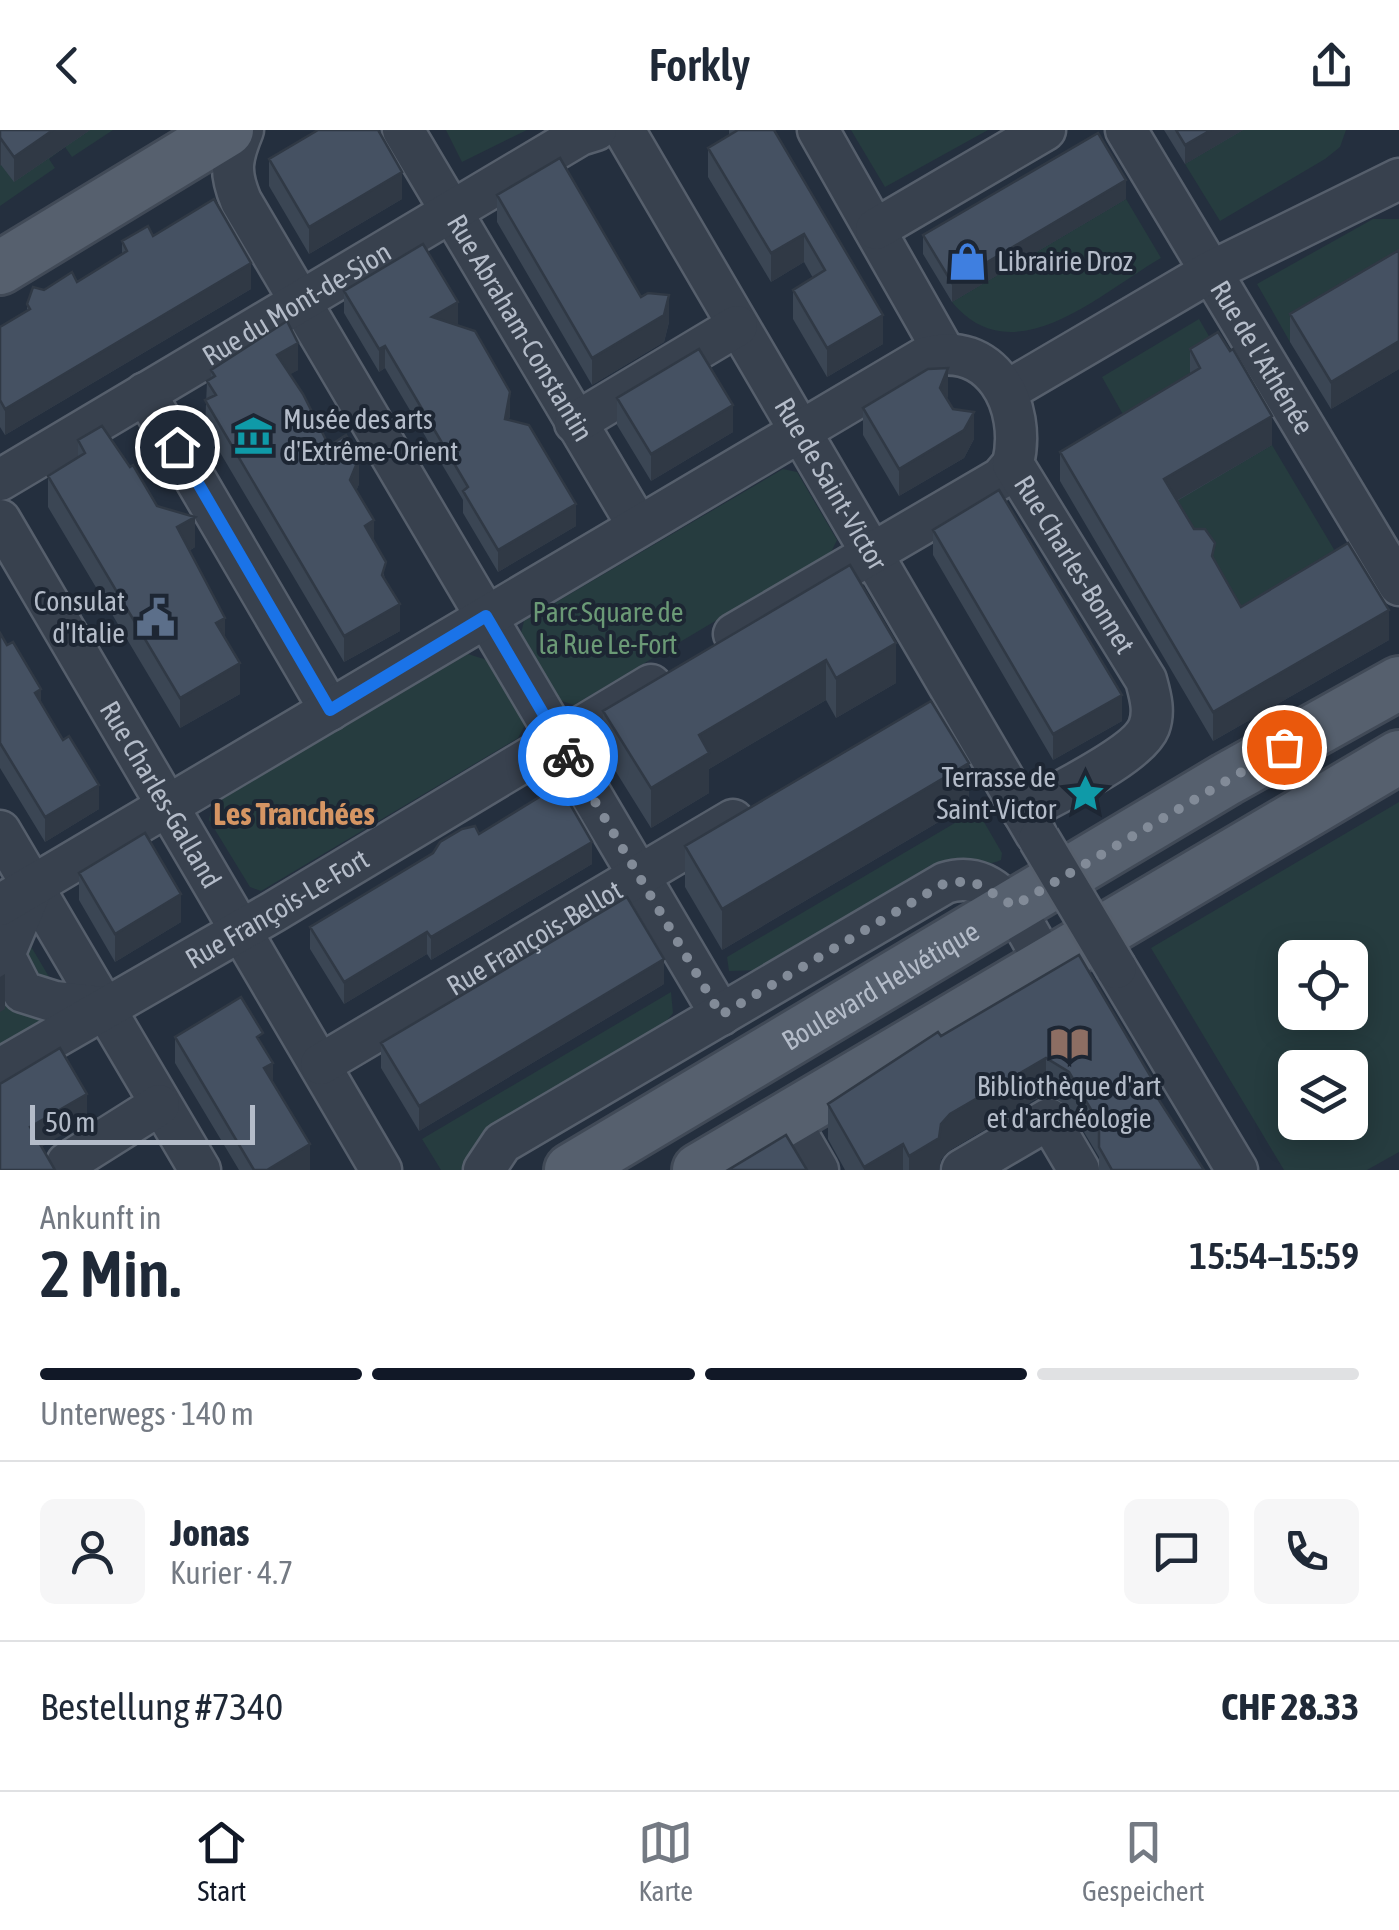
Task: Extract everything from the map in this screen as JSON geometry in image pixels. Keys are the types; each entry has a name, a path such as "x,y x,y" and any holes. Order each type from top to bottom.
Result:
{"main road":[{"path":"0,268 228,130"},
{"name":"Boulevard Helvétique","path":"571,1170 1399,683"},
{"path":"699,1170 1399,757"}],"street":[{"path":"242,130 230,160 230,175 298,302 721,1015"},
{"name":"Rue Abraham-Constantin","path":"403,130 448,212 638,526"},
{"name":"Rue du Mont-de-Sion","path":"0,480 580,134 596,130"},
{"name":"Rue de Saint-Victor","path":"624,130 870,552 936,701 1031,826 1237,1170"},
{"path":"818,130 944,352"},
{"path":"876,229 1046,130"},
{"name":"Rue de l'Athénée","path":"1126,130 1399,585"},
{"path":"102,1007 55,1002 23,992 4,955 16,896 924,358 944,352 978,364 1007,390 1210,272 1399,179"},
{"path":"575,423 736,326"},
{"name":"Rue Charles-Bonnet","path":"1007,390 1018,430 1013,464 1146,680 1152,712 1145,735 1031,826"},
{"path":"146,393 330,710"},
{"name":"Rue François-Le-Fort","path":"0,1070 1001,478 1013,464"},
{"name":"Rue Charles-Galland","path":"0,520 381,1170"},
{"name":"Rue François-Bellot","path":"321,1064 774,797"},
{"path":"0,831 16,896 102,1007 200,1170"},
{"path":"484,1170 502,1143 945,883 972,881 1014,906 1045,963"},
{"path":"72,1170 67,1162 160,1105"},
{"path":"788,1118 818,1170"},
{"path":"962,1170 1049,1119 1079,1170"}],"green space":[{"path":"0,130 113,130 72,157 65,147 49,159 55,168 0,206"},
{"path":"446,130 527,130 462,162"},
{"path":"851,130 988,130 885,187"},
{"path":"1242,130 1346,130 1340,147 1325,159 1220,221 1185,164"},
{"path":"1126,199 1161,258 1084,307 1029,330 1002,331 976,323 952,302"},
{"path":"1373,219 1399,219 1399,279 1290,342 1257,284"},
{"path":"1199,319 1233,378 1135,436 1102,377"},
{"path":"1272,445 1348,573 1241,637 1164,508"},
{"name":"Parc Square de la Rue Le-Fort","path":"783,469 797,472 837,540 831,552 574,705 559,700 520,637 524,621"},
{"name":"Parc Square de la Rue Le-Fort","path":"468,654 487,660 525,725 518,738 261,891 250,887 209,820 212,805"},
{"path":"1399,802 1399,1152 1367,1170 1284,1170 1151,948"},
{"path":"977,810 1002,853 1001,860 931,865 759,970 729,971 727,957"},
{"path":"0,929 23,933 58,992 50,1021 0,1049"},
{"path":"671,992 673,1013 662,1027 480,1136 461,1170 441,1170 422,1139"}],"building":[{"path":"0,130 53,130 14,157 0,140"},
{"path":"318,130 378,130 402,172 309,227 269,159"},
{"path":"738,130 774,130 883,315 827,348 793,290 825,270 804,234 771,253 708,148"},
{"path":"1176,130 1211,130 1185,145"},
{"path":"1098,133 1126,180 952,283 923,235"},
{"path":"560,158 641,297 648,293 669,295 664,315 592,358 497,195"},
{"path":"214,199 251,263 5,409 0,400 0,327 30,309 27,304 33,287 44,290 72,272 77,282 127,251 122,241 148,226 153,236"},
{"path":"423,244 458,302 432,317 475,331 510,392 505,419 529,425 576,504 498,550 463,491 468,487 385,346 379,349 344,291"},
{"path":"1399,250 1399,341 1331,382 1290,314"},
{"path":"287,321 298,343 277,355 303,394 329,446 346,435 359,458 350,480 374,520 365,526 386,562 382,575 400,604 344,636 205,400 216,395 207,381 215,376 211,370"},
{"path":"1218,332 1230,351 1233,349 1272,416 1164,479 1194,529 1205,529 1215,543 1212,556 1241,607 1348,543 1389,610 1213,712 1060,452 1200,368 1190,349"},
{"path":"699,349 733,405 651,454 617,398"},
{"path":"948,368 940,388 953,409 974,412 964,430 899,469 863,408 928,369"},
{"path":"102,426 130,467 133,465 157,506 195,517 177,527 225,618 216,623 240,663 180,698 48,476 85,453 78,440"},
{"path":"999,490 1122,695 1053,734 933,530"},
{"path":"850,565 896,643 836,678 826,660 699,735 709,753 651,788 603,711"},
{"path":"0,633 7,645 13,642 41,689 35,693 63,740 69,736 99,785 45,817 0,743"},
{"path":"931,701 969,763 722,909 685,846"},
{"path":"559,785 592,842 431,937 427,932 344,982 310,927 433,853 440,842 462,829 475,826 479,834"},
{"path":"145,833 181,894 115,934 79,873"},
{"path":"627,897 664,959 419,1106 381,1043"},
{"path":"1079,955 1161,1094 1157,1097 1204,1170 1112,1170 1099,1147 1099,1123 1069,1072 1046,1058 950,1114 941,1124 939,1138 909,1156 903,1144 864,1167 828,1104 938,1032 941,1036"},
{"path":"241,997 263,1033 257,1037 273,1063 264,1068 310,1144 267,1170 254,1170 175,1037"},
{"path":"60,1048 87,1094 30,1127 55,1170 0,1170 0,1084"},
{"path":"786,1135 807,1170 728,1170"}],"way so far":[{"path":"568,756 721,1015 945,883 972,881 994,890 1014,906 1284,747"}],"place":[{"name":"Librairie Droz","path":"967,261"},
{"name":"Musée des arts d'Extrême-Orient","path":"253,435"},
{"name":"Consulat d'Italie","path":"155,617"},
{"name":"Terrasse de Saint-Victor","path":"1086,793"},
{"name":"Bibliothèque d'art et d'archéologie","path":"1069,1044"}],"district":[{"name":"Les Tranchées","path":"294,813"}],"route":[{"path":"177,447 330,710 486,616 568,756"}]}
